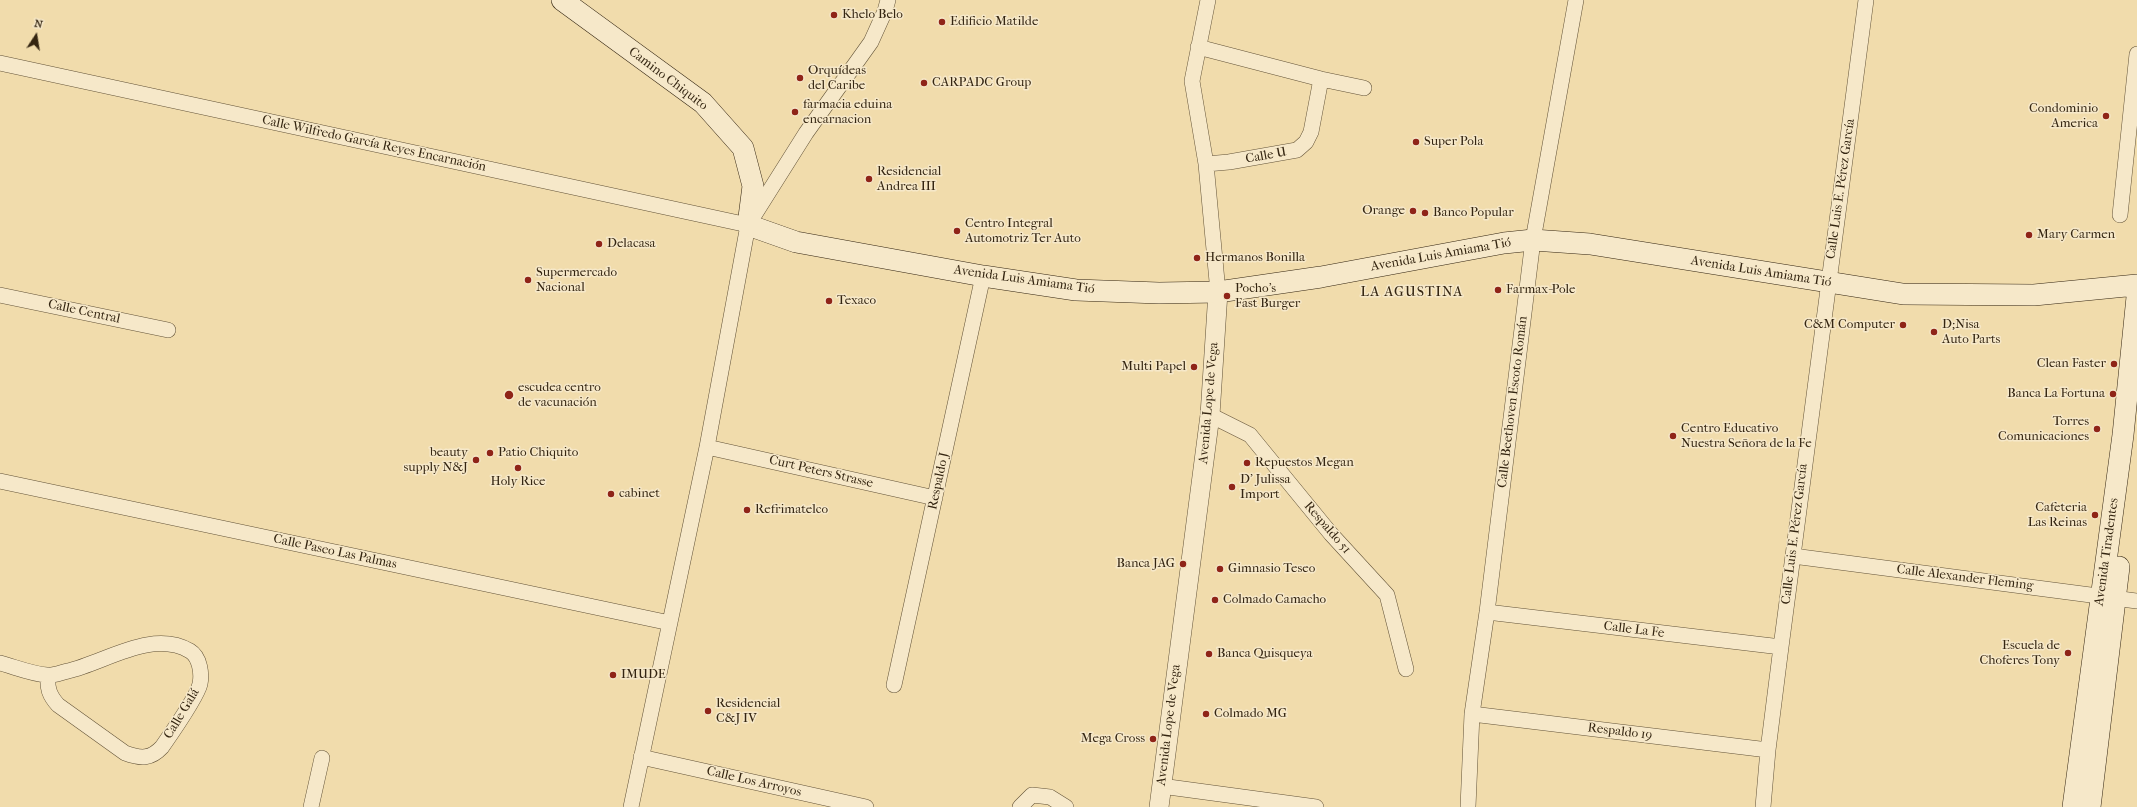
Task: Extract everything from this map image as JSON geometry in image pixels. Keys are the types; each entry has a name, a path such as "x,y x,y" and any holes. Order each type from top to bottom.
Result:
{"main road":[{"name":"Camino Chiquito","path":"562,0 703,103 743,148 753,186 748,225"},
{"name":"Avenida Luis Amiama Tió","path":"748,225 796,242 983,276 1076,290 1159,293 1218,292 1321,277 1496,245 1533,240 1590,244 1903,294 2034,295 2137,285"},
{"name":"Avenida Tiradentes","path":"2090,807 2108,597 2137,297"},
{"name":"Avenida Tiradentes","path":"2073,807 2137,411"}],"street":[{"path":"631,807 707,447 748,225 806,133 871,42 885,11 888,0"},
{"name":"Avenida Lope de Vega","path":"1158,807 1210,414 1218,292 1206,164 1192,81 1208,0"},
{"name":"Calle Beethoven Escoto Román","path":"1468,807 1472,714 1488,612 1533,240 1576,0"},
{"name":"Calle Luis E. Pérez García","path":"1763,807 1768,750 1792,556 1866,0"},
{"path":"1198,47 1321,79 1364,88"},
{"path":"2120,215 2137,54"},
{"name":"Calle Wilfredo García Reyes Encarnación","path":"0,63 748,225"},
{"name":"Calle U","path":"1206,164 1229,162 1297,150 1306,142 1311,132 1321,79"},
{"name":"Respaldo J","path":"894,685 983,276"},
{"name":"Calle Central","path":"0,295 168,330"},
{"name":"Respaldo 51","path":"1210,414 1250,435 1331,534 1387,595 1406,669"},
{"name":"Curt Peters Strasse","path":"707,447 935,498"},
{"name":"Calle Paseo Las Palmas","path":"0,481 670,623"},
{"name":"Calle Alexander Fleming","path":"1792,556 2137,601"},
{"name":"Calle La Fe","path":"1488,612 1781,647"},
{"name":"Calle Galá","path":"0,663 48,676 86,667 146,645 162,643 178,645 192,652 199,662 201,673 200,686 162,747 156,754 146,758 137,758 125,754 58,705 50,696 47,687 48,676"},
{"name":"Respaldo 19","path":"1472,714 1768,750"},
{"name":"Calle Los Arroyos","path":"642,757 866,807"},
{"path":"311,807 322,758"},
{"path":"1161,786 1316,807"},
{"path":"1020,807 1032,795 1050,797 1066,807"}],"place":[{"name":"Khelo Belo","path":"834,15"},
{"name":"Edificio Matilde","path":"942,22"},
{"name":"Orquídeas del Caribe","path":"800,78"},
{"name":"CARPADC Group","path":"924,83"},
{"name":"farmacia eduina encarnacion","path":"795,112"},
{"name":"Condominio America","path":"2106,116"},
{"name":"Super Pola","path":"1416,142"},
{"name":"Residencial Andrea III","path":"869,179"},
{"name":"Orange","path":"1413,211"},
{"name":"Banco Popular","path":"1425,213"},
{"name":"Centro Integral Automotriz Ter Auto","path":"957,231"},
{"name":"Mary Carmen","path":"2029,235"},
{"name":"Delacasa","path":"599,244"},
{"name":"Hermanos Bonilla","path":"1197,258"},
{"name":"Supermercado Nacional","path":"528,280"},
{"name":"Farmax-Pole","path":"1498,290"},
{"name":"Pocho's Fast Burger","path":"1227,296"},
{"name":"Texaco","path":"829,301"},
{"name":"C&M Computer","path":"1903,325"},
{"name":"D;Nisa Auto Parts","path":"1934,332"},
{"name":"Clean Faster","path":"2114,364"},
{"name":"Multi Papel","path":"1194,367"},
{"name":"Banca La Fortuna","path":"2113,394"},
{"name":"escudea centro de vacunación","path":"509,395"},
{"name":"Torres Comunicaciones","path":"2097,429"},
{"name":"Centro Educativo Nuestra Señora de la Fe","path":"1673,436"},
{"name":"Patio Chiquito","path":"490,453"},
{"name":"beauty supply N&J","path":"476,460"},
{"name":"Repuestos Megan","path":"1247,463"},
{"name":"Holy Rice","path":"518,468"},
{"name":"D' Julissa Import","path":"1232,487"},
{"name":"cabinet","path":"611,494"},
{"name":"Refrimatelco","path":"747,510"},
{"name":"Cafeteria Las Reinas","path":"2095,515"},
{"name":"Banca JAG","path":"1183,564"},
{"name":"Gimnasio Teseo","path":"1220,569"},
{"name":"Colmado Camacho","path":"1215,600"},
{"name":"Escuela de Choferes Tony","path":"2068,653"},
{"name":"Banca Quisqueya","path":"1209,654"},
{"name":"IMUDE","path":"613,675"},
{"name":"Residencial C&J IV","path":"708,711"},
{"name":"Colmado MG","path":"1206,714"},
{"name":"Mega Cross","path":"1153,739"}],"district":[{"name":"LA AGUSTINA","path":"1412,293"}]}
